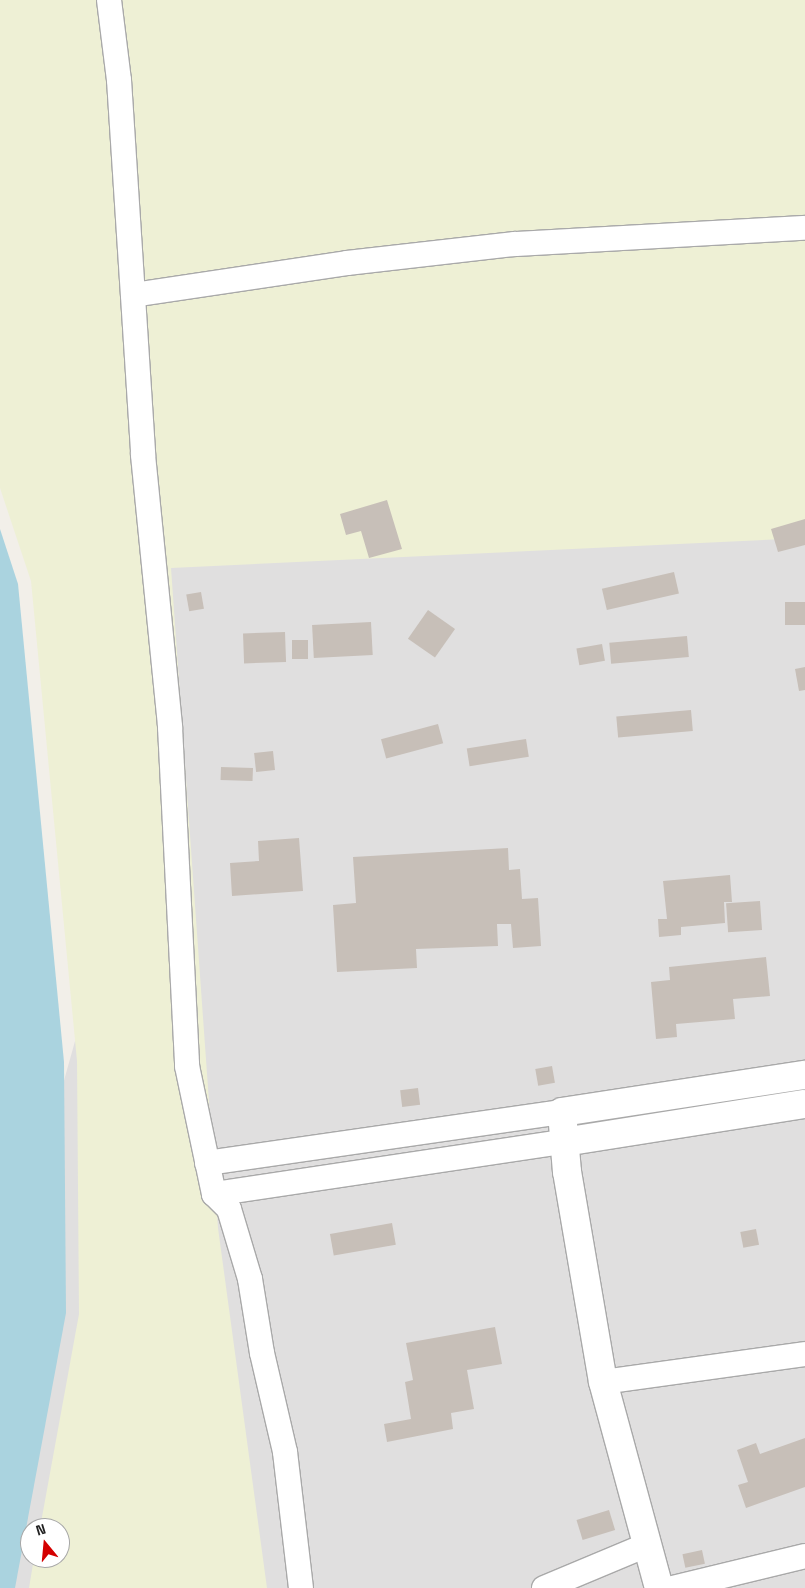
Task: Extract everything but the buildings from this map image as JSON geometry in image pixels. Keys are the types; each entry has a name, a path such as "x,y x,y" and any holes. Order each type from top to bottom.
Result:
{"street":[{"path":"109,0 119,80 143,455 170,727 187,1066 214,1194 229,1209 250,1279 262,1354 285,1452 300,1588"},
{"path":"133,295 347,263 515,244 805,228"},
{"path":"207,1163 805,1075"},
{"path":"214,1194 805,1104"},
{"path":"562,1112 564,1142 603,1382 659,1588"},
{"path":"603,1382 805,1354"},
{"path":"544,1588 647,1546"},
{"path":"673,1588 805,1556"}],"shaded area":[{"path":"805,0 805,1588 0,1588 0,1309 107,927 147,472"}],"green space":[{"path":"0,0 805,0 805,538 171,568 218,1228 267,1588 29,1588 32,1568 70,1568 70,1518 42,1518 79,1314 77,1061 31,581 0,488"}],"water":[{"path":"0,529 18,584 64,1062 66,1313 28,1518 20,1518 20,1561 15,1588 0,1588"}]}
